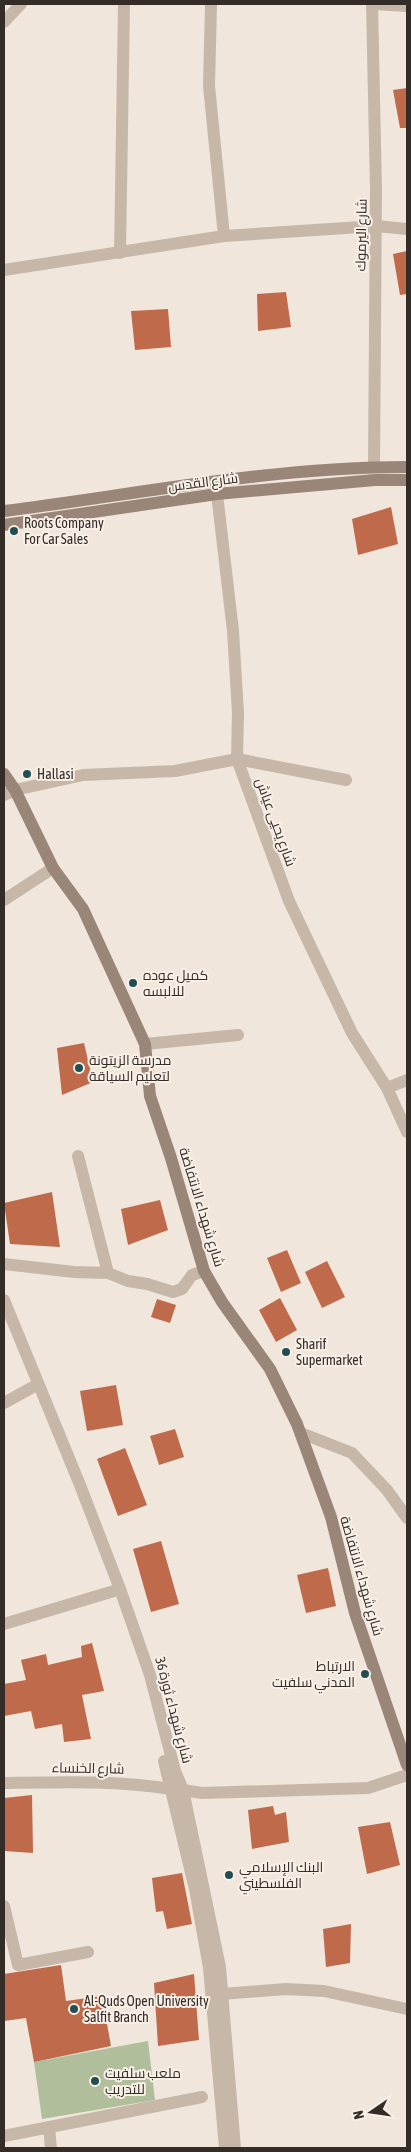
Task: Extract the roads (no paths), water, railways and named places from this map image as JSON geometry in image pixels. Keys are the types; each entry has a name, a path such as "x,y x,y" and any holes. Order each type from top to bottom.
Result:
{"main road":[{"name":"شارع القدس","path":"4,511 216,481 374,467 407,467"},
{"name":"شارع القدس","path":"4,525 217,494 375,480 407,480"},
{"name":"شارع شهداء الانتفاضة","path":"4,774 9,793 53,868 83,909 144,1044 150,1096 171,1158 204,1271 222,1302 270,1369 301,1433 331,1517 355,1613 407,1765"}],"street":[{"path":"4,22 21,4"},
{"path":"120,253 124,4"},
{"path":"211,4 209,86 224,236"},
{"path":"372,4 407,6"},
{"name":"ِشارع اليرموك","path":"372,4 376,226 374,467"},
{"path":"4,270 224,236 376,226 407,229"},
{"name":"شارع يحيى عياش","path":"217,494 233,631 238,713 237,759 289,901 352,1034 387,1088 407,1132"},
{"path":"9,793 83,775 174,771 237,759 346,780"},
{"path":"4,900 53,868"},
{"path":"144,1044 238,1035"},
{"path":"387,1088 407,1080"},
{"path":"78,1156 108,1273"},
{"path":"6,1266 108,1273 128,1281 147,1284 173,1292 182,1288 192,1275 204,1271"},
{"name":"شارع شهداء ثورة 36","path":"4,1300 80,1485 120,1589 150,1675 175,1771 209,1968 225,2148"},
{"name":"شارع شهداء ثورة 36","path":"4,1320 33,1387 114,1591 143,1674 177,1790 220,1968 235,2148"},
{"path":"4,1403 33,1387"},
{"path":"301,1433 352,1453 387,1490 407,1518"},
{"path":"4,1624 114,1591"},
{"name":"شارع الخنساء","path":"4,1783 83,1782 147,1785 211,1793 368,1788 407,1775"},
{"path":"4,1906 18,1965 88,1952"},
{"path":"222,1994 286,1989 324,1991 407,2009"},
{"path":"4,2136 202,2097"},
{"path":"49,2127 51,2148"}],"place":[{"name":"Roots Company For Car Sales","path":"14,531"},
{"name":"Hallasi","path":"27,774"},
{"name":"كميل عوده للالبسه","path":"133,983"},
{"name":"مدرسة الزيتونة لتعليم السياقة","path":"79,1068"},
{"name":"Sharif Supermarket","path":"286,1352"},
{"name":"الارتباط المدني سلفيت","path":"365,1674"},
{"name":"البنك الإسلامي الفلسطيني","path":"229,1875"},
{"name":"Al-Quds Open University Salfit Branch","path":"74,2009"},
{"name":"ملعب سلفيت للتدريب","path":"95,2081"}]}
